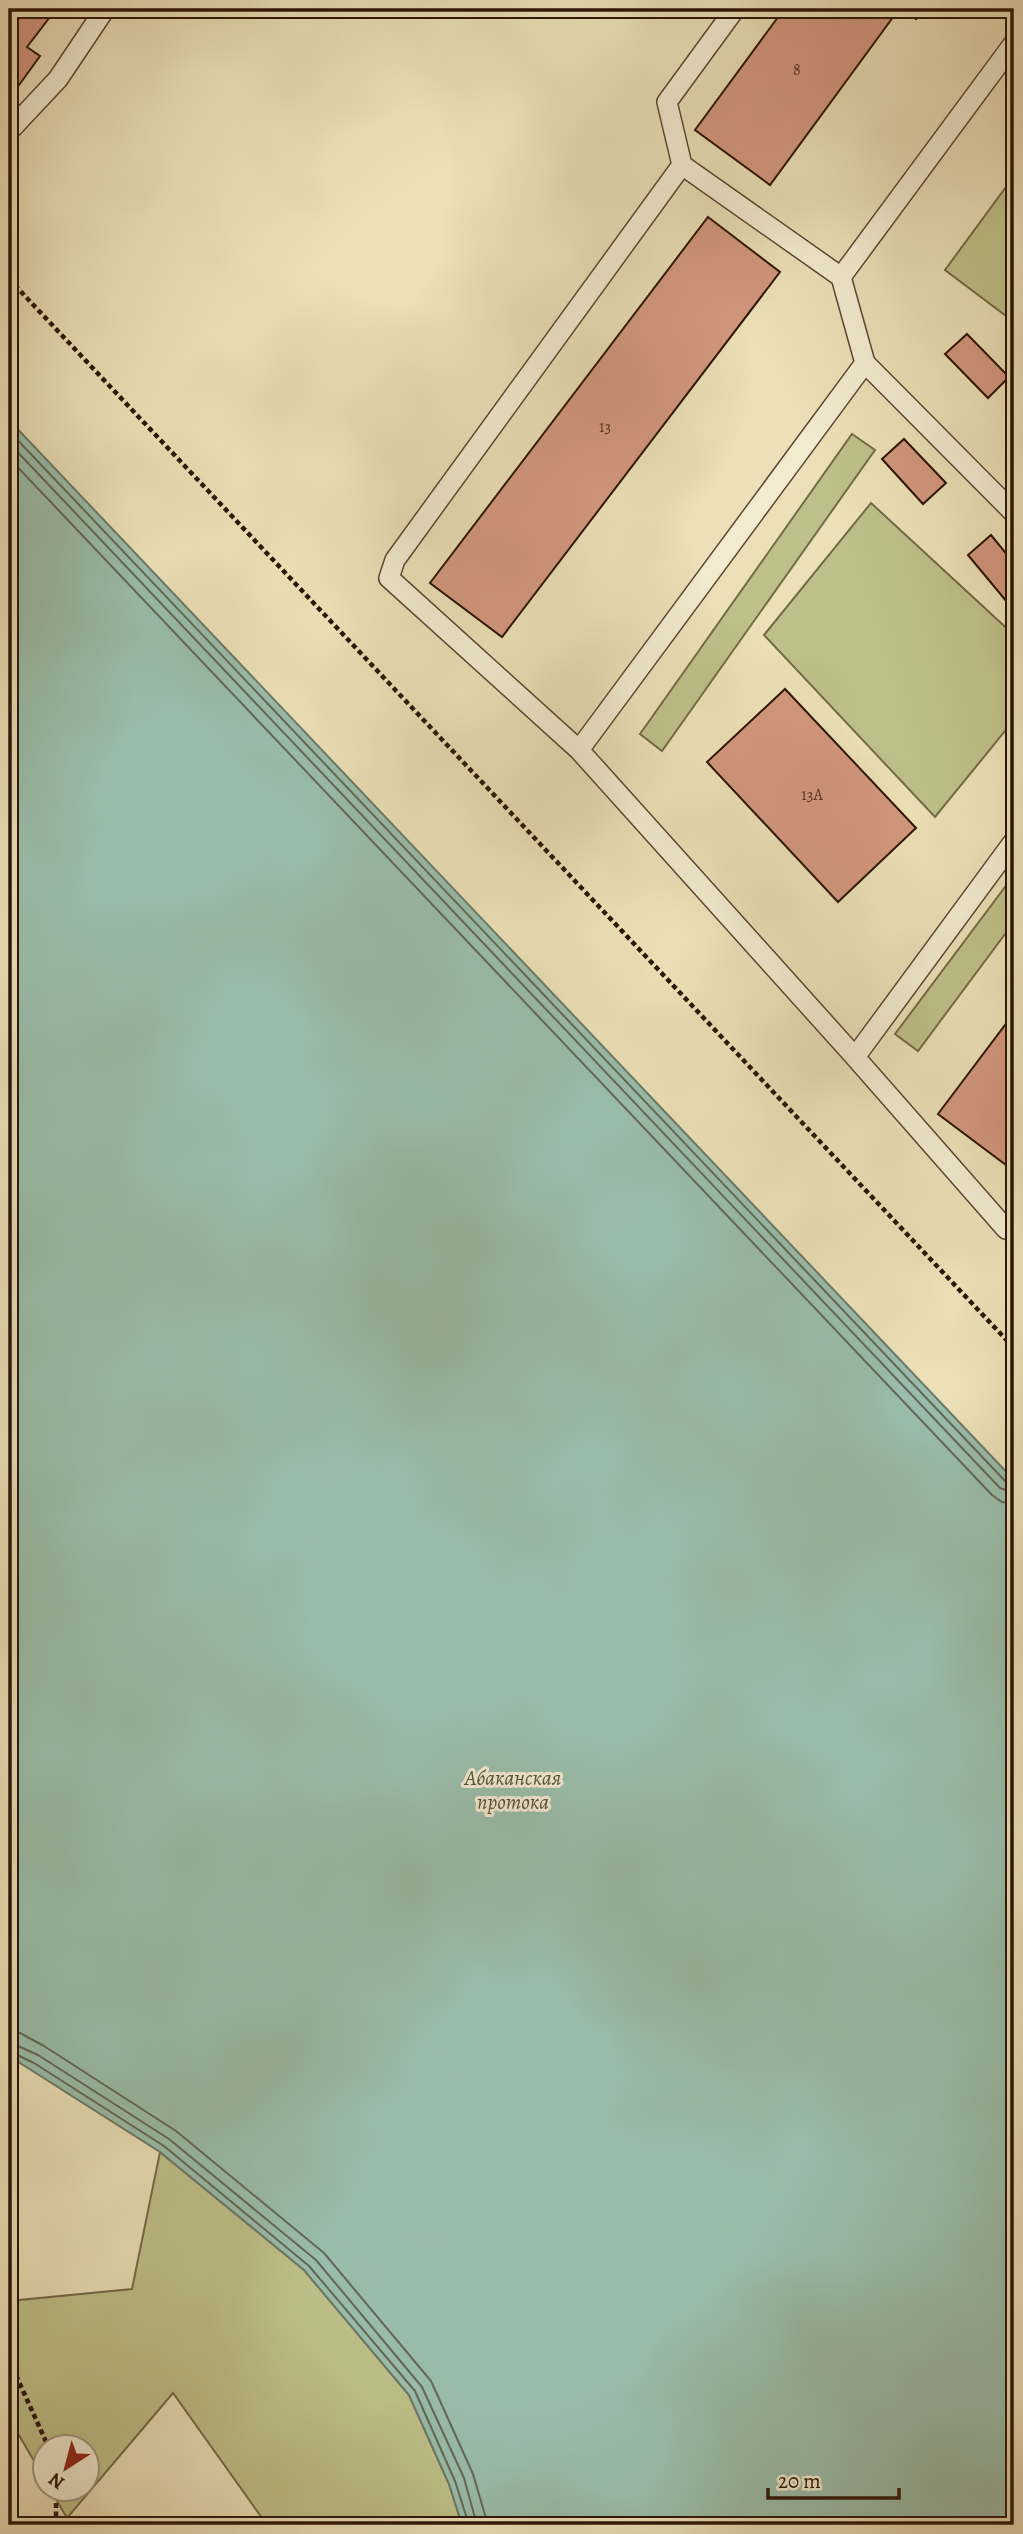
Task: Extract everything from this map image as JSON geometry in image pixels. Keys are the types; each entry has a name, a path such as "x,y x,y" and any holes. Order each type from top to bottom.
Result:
{"lane":[{"path":"9,127 13,128 58,79 105,9"},
{"path":"735,9 667,102 682,165 841,277 865,363 1014,513"},
{"path":"841,277 1014,43"},
{"path":"682,165 395,560 389,579 579,750 1006,1229 1014,1218"},
{"path":"579,750 865,363"},
{"path":"855,1057 1014,841"}],"path":[{"path":"9,279 1014,1348"},
{"path":"9,2360 42,2432"},
{"path":"56,2502 56,2525"}],"green space":[{"path":"1014,176 1014,322 945,270"},
{"path":"852,434 875,450 662,751 640,734"},
{"path":"871,503 1014,635 1014,720 935,817 764,635"},
{"path":"1014,875 1014,922 918,1051 895,1034"},
{"path":"160,2152 304,2270 409,2395 449,2484 462,2525 267,2525 173,2393 102,2477 102,2432 32,2432 32,2458 9,2418 9,2301 132,2289"},
{"path":"58,2502 81,2502 67,2518"}],"water":[{"name":"Абаканская протока","path":"9,420 1014,1480 1014,2525 462,2525 449,2484 409,2395 304,2270 160,2152 9,2056"}],"building":[{"path":"9,9 56,9 27,47 40,56 9,99"},
{"path":"784,9 899,9 770,185 695,130"},
{"path":"902,9 923,9 916,19"},
{"path":"708,217 780,272 502,637 430,583"},
{"path":"967,334 1009,377 988,398 945,354"},
{"path":"904,439 946,483 923,504 882,459"},
{"path":"991,535 1014,563 1014,595 1007,602 968,555"},
{"path":"785,689 916,828 838,902 707,762"},
{"path":"1014,1013 1014,1171 938,1114"}]}
